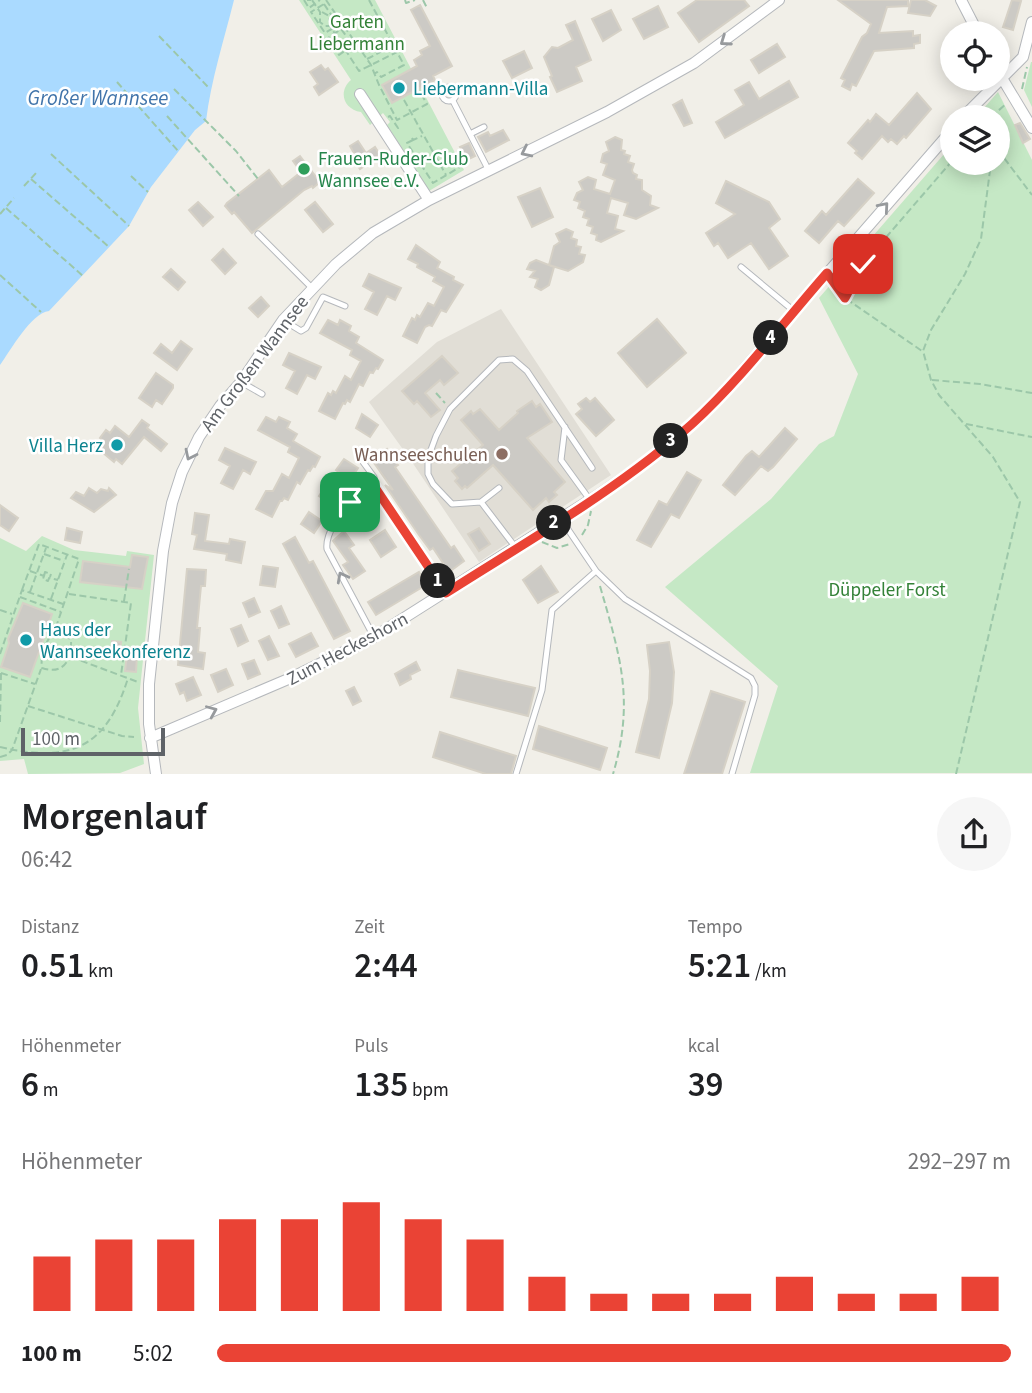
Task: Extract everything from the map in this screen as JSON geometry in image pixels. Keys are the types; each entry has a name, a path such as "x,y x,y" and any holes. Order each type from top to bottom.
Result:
{"street":[{"name":"Am Großen Wannsee","path":"156,774 150,738 149,684 163,551 172,503 182,472 199,438 283,320 354,247 429,200 607,112 694,63 779,0"},
{"path":"961,0 972,21"},
{"path":"1010,66 1023,57 1032,22"},
{"path":"973,105 985,91"},
{"path":"1009,91 1032,128"},
{"path":"360,94 429,200"},
{"name":"Zum Heckeshorn","path":"150,738 293,677 374,637 649,460 731,384 940,144"}],"lane":[{"path":"453,101 489,171"},
{"path":"470,134 484,127"},
{"path":"258,234 312,288"},
{"path":"741,267 794,311"},
{"path":"283,320 301,331 306,328 323,297 345,306"},
{"path":"499,488 481,502 452,504 433,484 428,474 428,458 450,409 471,391 499,360 513,359 527,371 592,468"},
{"path":"241,382 262,394"},
{"path":"565,427 561,460 592,499"},
{"path":"363,462 374,477 374,486 446,593"},
{"path":"374,486 350,502 328,534 326,542 327,549 374,637"},
{"path":"481,502 516,548"},
{"path":"561,519 596,571 625,598 751,678 755,695 732,774"},
{"path":"516,774 542,690 552,610 596,571"}],"path":[{"path":"308,0 320,12 319,22"},
{"path":"308,0 309,8 316,6 324,4 338,25 326,33 311,12 316,6 320,0"},
{"path":"326,0 371,65 397,120 427,104 420,92"},
{"path":"369,0 404,65 381,78 377,72 374,74"},
{"path":"405,0 415,0"},
{"path":"423,0 427,8"},
{"path":"320,12 330,15 335,12"},
{"path":"330,15 334,34 359,71 397,52"},
{"path":"319,22 331,28"},
{"path":"341,29 352,45 339,55 328,38 334,34 341,29"},
{"path":"159,36 210,89"},
{"path":"367,59 393,45"},
{"path":"1004,105 1020,94 1027,65"},
{"path":"117,82 179,152"},
{"path":"174,89 236,151 258,179"},
{"path":"404,100 446,175"},
{"path":"167,116 239,196"},
{"path":"423,135 407,143 433,183 460,167 456,160"},
{"path":"51,155 129,226"},
{"path":"1010,166 1032,195"},
{"path":"24,186 37,172"},
{"path":"845,298 863,264 940,175"},
{"path":"956,774 1020,502 993,457 939,395 931,380 923,351 931,330 965,274 981,239 989,175"},
{"path":"131,176 148,192"},
{"path":"31,179 109,247"},
{"path":"0,215 14,198"},
{"path":"6,208 83,276"},
{"path":"827,273 845,298 923,351"},
{"path":"0,275 41,312"},
{"path":"931,380 980,384 1032,393"},
{"path":"436,393 450,409"},
{"path":"965,424 1032,437"},
{"path":"531,538 556,548 577,542 589,524 592,499"},
{"path":"0,654 39,544 79,559 62,612 44,650 42,668 12,750 0,757"},
{"path":"30,593 46,547"},
{"path":"44,554 65,562"},
{"path":"50,600 67,555"},
{"path":"124,602 129,569"},
{"path":"29,571 44,576 45,572 51,574 50,578 58,580"},
{"path":"596,571 620,656 624,685 621,748 613,774"},
{"path":"22,590 64,605"},
{"path":"67,594 131,603 121,675"},
{"path":"19,597 62,612"},
{"path":"0,610 13,615"},
{"path":"42,668 60,670 71,657 71,640 55,630"},
{"path":"71,657 149,684"},
{"path":"0,722 1,673 36,684"},
{"path":"0,747 45,754 90,743 117,709 128,678"},
{"path":"28,706 101,730 134,737"}],"shaded area":[{"name":"Wannseeschulen","path":"501,309 611,475 479,562 369,402 437,342"}],"green space":[{"name":"Garten Liebermann","path":"299,0 375,0 464,170 429,191 387,125 390,122 383,113 370,125 361,112 346,103 345,89 351,80"},
{"path":"1032,62 1032,107 1024,90"},
{"name":"Düppeler Forst","path":"998,92 1004,105 987,105"},
{"name":"Düppeler Forst","path":"1010,116 1032,160 1032,773 750,773 778,686 665,587 771,499 819,444 834,436 858,374 819,298 940,159 940,175 1010,175"},
{"path":"42,536 74,550 126,556 127,551 154,555 138,708 144,764 120,773 28,774 24,759 0,761 0,538 26,551"}],"water":[{"name":"Großer Wannsee","path":"0,0 234,0 214,75 206,121 195,130 151,187 129,226 49,311 42,313 28,325 0,365"}],"building":[{"path":"697,0 744,0 749,6 699,42 678,13"},
{"path":"838,0 908,0 908,6 887,7 879,33 913,31 913,36 920,35 920,43 914,44 914,48 874,51 856,86 852,84 850,90 842,86 845,80 841,78 871,24"},
{"path":"911,0 925,0 936,6 930,16 908,13"},
{"path":"1012,0 1021,1 1013,30 1010,29 1010,21 1005,21"},
{"path":"420,5 452,66 433,76 435,80 392,103 382,85 417,66 414,60 422,55 420,51 430,46 411,10"},
{"path":"658,6 668,27 644,39 633,19"},
{"path":"611,10 621,30 603,41 592,19"},
{"path":"575,21 591,60 576,67 582,81 557,92 544,57 552,47 558,48 573,40 566,25"},
{"path":"777,44 785,57 759,73 751,60"},
{"path":"524,51 532,68 512,78 503,61"},
{"path":"321,65 325,70 328,68 338,82 319,95 314,87 318,84 310,72"},
{"path":"789,81 798,97 725,138 716,122 744,105 735,90 749,82 759,99"},
{"path":"917,93 931,109 906,138 904,136 897,144 891,139 888,142 882,136 862,159 855,153 857,151 848,143 868,120 870,122 876,114 889,125"},
{"path":"682,100 692,123 684,126 673,105"},
{"path":"1020,123 1030,139 1023,143 1015,125"},
{"path":"503,130 509,140 486,152 478,137 488,132 490,136"},
{"path":"615,137 622,140 621,150 630,156 628,162 634,164 632,170 637,175 636,179 642,180 642,190 651,196 650,205 658,208 636,219 624,215 628,203 611,198 607,213 618,216 615,229 623,231 601,242 596,240 597,235 591,233 593,227 587,225 589,219 583,217 585,211 578,208 580,202 574,200 577,193 583,190 579,182 588,177 596,180 594,189 610,194 615,180 603,175 607,164 601,162 603,154 609,151 606,142"},
{"path":"358,141 366,153 375,147 380,155 360,169 352,157 355,155 350,146"},
{"path":"469,143 475,156 467,160 460,147"},
{"path":"300,156 320,182 313,188 312,186 304,190 252,233 234,212 232,214 225,206 269,170 282,187 301,172 293,161"},
{"path":"858,179 874,193 844,226 838,221 819,243 805,231 822,211 826,215"},
{"path":"726,181 769,202 780,219 769,228 788,256 769,269 751,243 728,258 718,243 714,246 706,233 735,214 716,203"},
{"path":"540,188 553,217 532,227 518,197"},
{"path":"198,202 213,217 203,226 189,210"},
{"path":"315,202 333,224 323,232 305,210"},
{"path":"566,229 573,232 571,238 577,240 576,246 581,247 579,254 585,255 583,262 568,271 549,265 554,246 560,242 556,234"},
{"path":"416,245 440,262 437,268 463,285 446,312 441,310 432,326 425,327 417,343 403,336 412,318 415,320 417,315 420,317 428,303 434,306 444,287 433,281 435,277 408,259"},
{"path":"223,249 236,263 225,274 212,260"},
{"path":"536,260 554,267 549,285 541,290 535,287 538,279 530,277 535,271 527,269 530,263"},
{"path":"171,269 185,282 178,290 163,277"},
{"path":"369,274 401,288 395,300 387,296 377,315 365,309 374,292 363,286"},
{"path":"261,297 269,306 258,317 249,308"},
{"path":"657,319 686,353 647,387 618,353"},
{"path":"328,320 338,325 340,320 351,326 349,331 359,337 356,343 383,360 378,369 370,372 363,386 359,384 350,402 347,400 343,403 335,419 319,411 328,393 336,393 345,376 351,380 361,361 350,355 352,350 320,333"},
{"path":"181,341 192,349 177,370 154,353 161,344 172,353"},
{"path":"289,353 321,367 315,379 307,375 297,394 286,388 295,371 283,365"},
{"path":"442,356 458,373 444,385 440,380 425,393 440,410 431,417 417,401 414,404 402,391"},
{"path":"156,373 173,385 173,388 162,404 156,400 152,407 139,398"},
{"path":"586,398 590,402 595,398 614,420 596,436 576,414 582,409 578,404"},
{"path":"532,401 536,407 540,404 552,422 527,438 565,482 554,492 557,495 549,502 546,498 533,510 493,465 467,488 465,486 462,489 455,481 458,478 452,471 483,445 461,420 471,411 473,414 480,409 499,430 518,413 517,411"},
{"path":"362,414 378,425 370,437 356,428"},
{"path":"266,417 276,422 279,417 290,422 287,428 297,434 293,441 320,457 300,484 297,482 288,500 284,498 280,501 272,517 256,509 266,491 273,491 282,474 289,478 299,458 288,452 290,447 258,430"},
{"name":"Villa Herz","path":"142,420 149,425 147,428 167,444 161,451 144,437 122,464 116,459 114,462 97,448 103,441 100,438 106,430 110,433 115,426 129,437"},
{"path":"785,428 797,439 773,467 768,471 761,466 735,495 723,485 746,456 752,451 759,457"},
{"path":"225,448 256,462 250,474 243,470 233,489 221,483 230,466 219,460"},
{"path":"387,449 398,465 395,467 451,548 454,546 464,561 449,572 433,548 430,550 419,535 385,485 393,490 372,460"},
{"path":"344,459 358,468 350,480 336,470"},
{"path":"687,472 701,480 679,518 671,514 651,547 637,540 659,501 667,505"},
{"path":"327,484 341,494 333,506 319,496"},
{"path":"89,488 97,493 101,489 108,491 109,488 116,495 94,512 71,498 76,492 84,496"},
{"path":"366,501 377,518 363,528 352,511"},
{"path":"0,505 18,518 9,531 0,525"},
{"path":"309,512 322,521 314,533 301,524"},
{"path":"195,513 209,515 205,541 229,544 230,539 245,542 241,563 226,560 227,554 194,549 197,535 192,534"},
{"path":"67,528 82,532 80,543 65,540"},
{"path":"479,528 490,544 479,551 468,534"},
{"path":"385,530 396,547 381,557 370,540"},
{"path":"344,531 354,545 349,548 365,571 353,579 343,565 348,562 333,541"},
{"path":"295,537 309,563 313,561 350,631 334,639 283,544"},
{"path":"132,555 148,557 142,589 80,582 83,561 130,567"},
{"path":"263,566 278,568 275,587 260,585"},
{"path":"541,566 558,592 538,603 523,580"},
{"path":"187,569 206,570 205,586 201,586 197,628 200,628 198,652 205,653 203,669 178,665"},
{"path":"419,572 426,585 376,615 368,602"},
{"path":"254,598 260,612 249,617 243,603"},
{"name":"Haus der Wannseekonferenz","path":"23,603 52,614 42,644 49,646 46,655 39,652 30,677 1,667 8,639"},
{"path":"281,606 289,624 279,628 271,611"},
{"path":"241,625 248,641 238,646 231,629"},
{"path":"311,633 318,646 296,657 289,644"},
{"path":"269,636 279,656 268,660 259,641"},
{"path":"112,641 121,642 120,653 111,651"},
{"path":"669,642 674,672 672,703 659,758 636,752 649,699 647,645"},
{"path":"127,654 137,655 136,672 125,671"},
{"path":"254,660 260,674 248,679 242,664"},
{"path":"416,662 420,670 400,685 395,674"},
{"path":"226,669 233,685 218,692 211,675"},
{"path":"458,670 535,688 528,716 451,697"},
{"path":"193,677 201,695 187,701 184,692 180,694 176,684"},
{"path":"354,687 361,701 353,705 346,691"},
{"path":"711,691 745,702 722,774 684,774"},
{"path":"539,726 607,748 600,770 533,749"},
{"path":"440,732 516,756 511,774 486,774 433,757"}],"place":[{"name":"Liebermann-Villa","path":"399,88"},
{"name":"Frauen-Ruder-Club Wannsee e.V.","path":"304,169"},
{"name":"Villa Herz","path":"117,445"},
{"name":"Wannseeschulen","path":"502,454"},
{"name":"Haus der Wannseekonferenz","path":"26,640"}],"route":[{"path":"350,502 374,486 446,593 649,460 731,384 827,273 845,298 863,264"}]}
